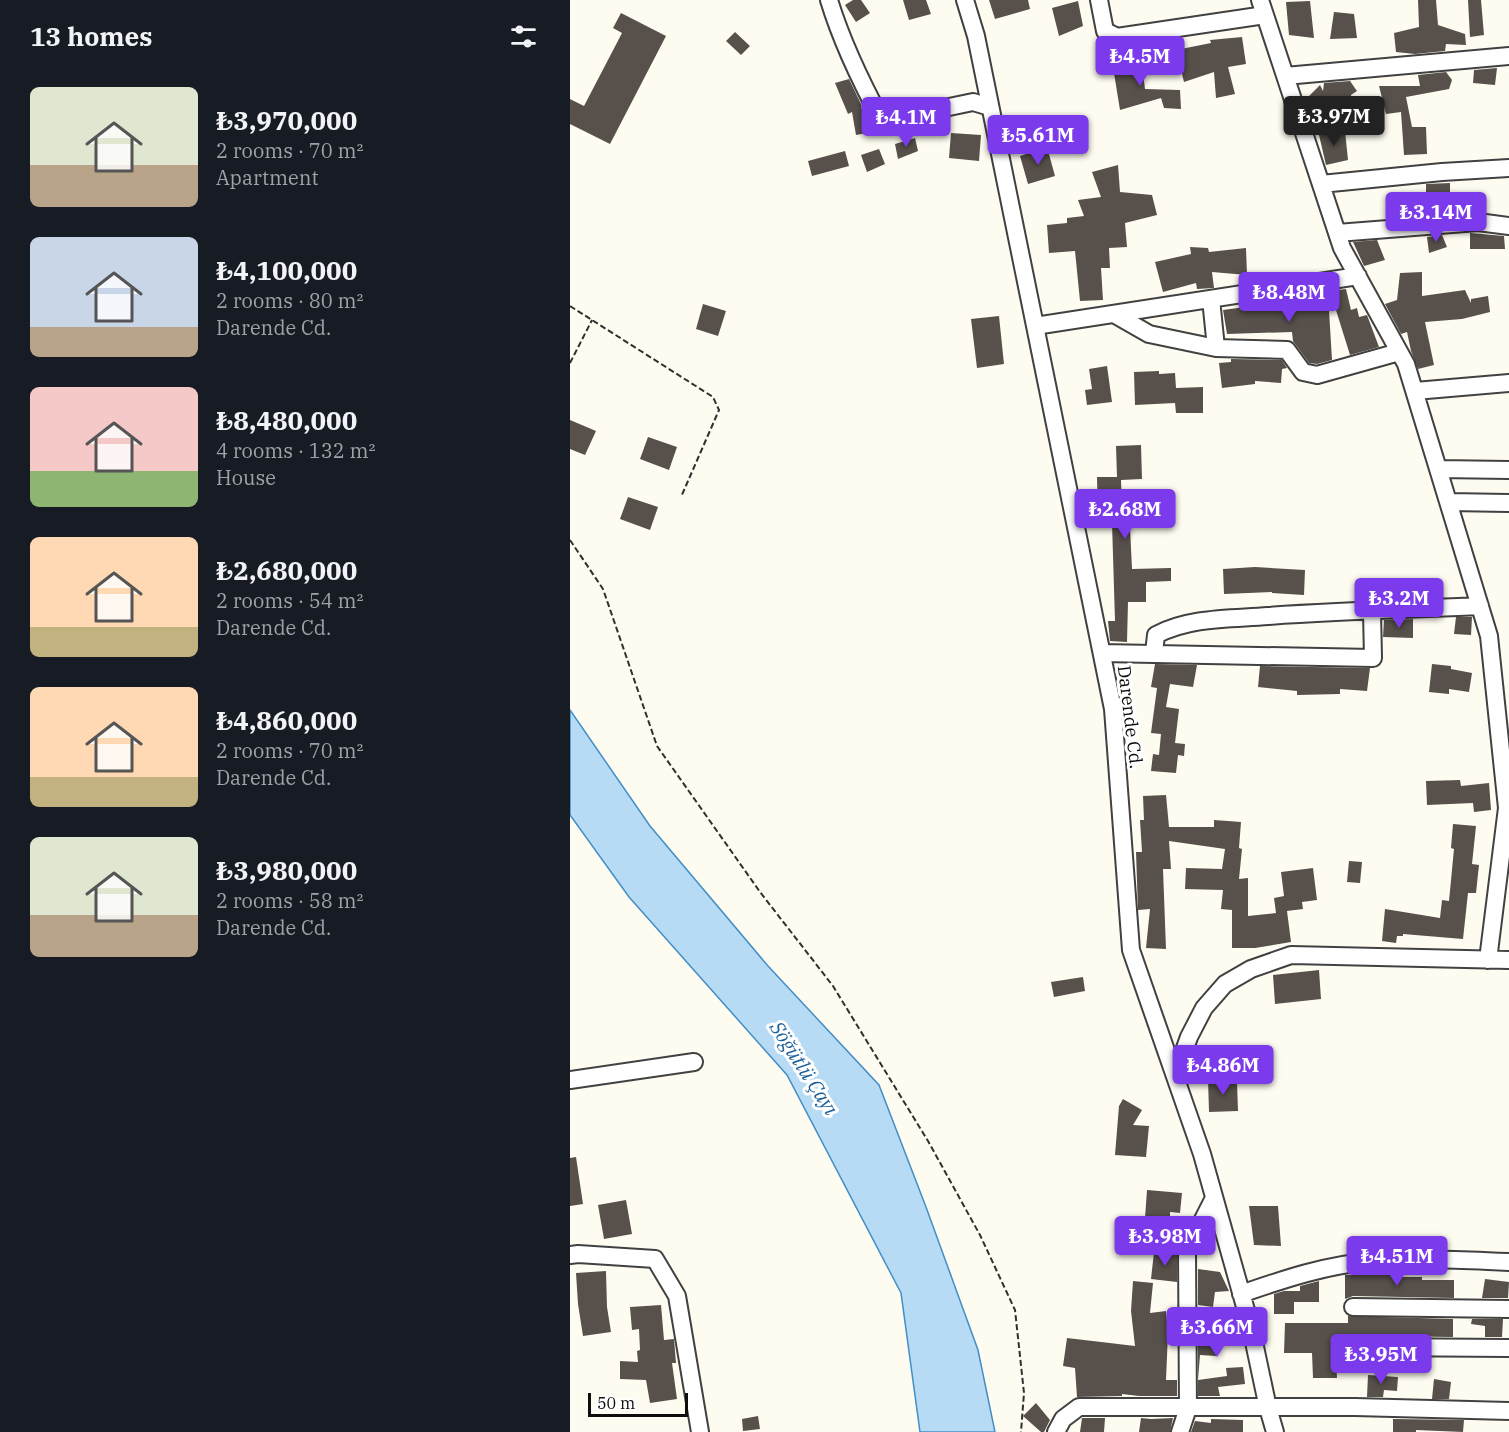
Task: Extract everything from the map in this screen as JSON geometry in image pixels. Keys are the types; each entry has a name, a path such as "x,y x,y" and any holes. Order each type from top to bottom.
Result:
{"street":[{"path":"829,0 839,33 882,121 973,102 990,107"},
{"name":"Darende Cd.","path":"965,0 976,36 1113,709 1131,950 1202,1154 1251,1328 1275,1432"},
{"path":"1099,0 1105,31 1117,37 1262,8 1342,248 1406,364 1489,636 1507,808 1503,882 1488,960"},
{"path":"1285,76 1509,56"},
{"path":"1321,184 1509,168"},
{"path":"1337,232 1478,222 1509,226"},
{"path":"1035,326 1358,276"},
{"path":"1211,298 1216,348"},
{"path":"1114,314 1149,334 1216,348 1287,350 1303,372 1317,375 1399,352"},
{"path":"1415,391 1509,383"},
{"path":"1439,469 1509,470"},
{"path":"1448,502 1509,502"},
{"path":"1154,653 1156,635 1193,622 1480,606"},
{"path":"1102,653 1373,658 1372,611"},
{"path":"1175,1076 1189,1037 1204,1008 1225,984 1251,969 1292,955 1509,960"},
{"path":"570,1080 694,1062"},
{"path":"1180,1432 1188,1408 1187,1251 1214,1198"},
{"path":"570,1256 578,1254 655,1259 677,1296 700,1432"},
{"path":"1241,1294 1299,1274 1374,1261 1509,1262"},
{"path":"1353,1306 1509,1310"},
{"path":"1368,1347 1509,1348"},
{"path":"1056,1432 1063,1419 1079,1407 1355,1407 1509,1410"}],"path":[{"path":"570,306 713,397 719,410 681,497"},
{"path":"570,363 592,320"},
{"path":"570,540 603,589 657,746 760,892 833,986 927,1141 980,1234 1016,1310 1024,1393 1021,1432"}],"water":[{"name":"Söğütlü Çayı","path":"570,710 650,826 768,966 879,1085 978,1350 995,1432 920,1432 901,1293 787,1075 629,897 570,815"}],"building":[{"path":"853,0 861,0 870,13 856,22 845,5"},
{"path":"903,0 926,0 931,14 909,20"},
{"path":"989,0 1028,0 1030,9 995,19"},
{"path":"1418,0 1436,0 1438,25 1465,34 1466,45 1446,44 1445,51 1415,54 1396,52 1394,33 1419,27"},
{"path":"1468,0 1481,0 1484,35 1470,37"},
{"path":"1078,1 1083,26 1059,36 1052,8"},
{"path":"1310,1 1314,38 1289,35 1286,2"},
{"path":"1334,12 1354,14 1357,38 1330,39"},
{"path":"621,13 666,36 610,144 570,124 570,99 584,106 622,33 613,28"},
{"path":"735,32 750,46 741,55 726,41"},
{"path":"1242,37 1246,64 1228,67 1235,94 1216,98 1214,72 1184,82 1176,50 1211,43 1210,40"},
{"path":"1141,58 1145,89 1180,90 1181,109 1164,108 1161,98 1120,110 1112,61"},
{"path":"1497,68 1495,85 1473,83 1474,70"},
{"path":"1446,72 1452,80 1449,89 1406,97 1412,127 1426,127 1427,154 1404,155 1401,112 1386,114 1379,86 1420,86 1418,75"},
{"path":"849,79 872,132 856,135 852,112 848,114 835,83"},
{"path":"1350,81 1357,91 1351,95 1352,103 1308,107 1309,96 1320,85 1323,91 1324,83"},
{"path":"1345,131 1348,160 1326,165 1319,135"},
{"path":"951,133 981,135 979,161 949,158"},
{"path":"915,138 918,151 898,159 895,144"},
{"path":"1047,147 1055,176 1028,184 1020,156"},
{"path":"879,149 885,164 867,172 861,155"},
{"path":"845,151 849,166 812,176 808,161"},
{"path":"1118,165 1120,192 1152,195 1157,215 1125,223 1127,247 1109,248 1110,268 1101,268 1103,300 1080,301 1075,251 1049,253 1047,225 1067,223 1067,218 1084,216 1078,200 1101,197 1092,172"},
{"path":"1450,183 1450,207 1426,206 1426,184"},
{"path":"1470,233 1504,236 1505,249 1470,249"},
{"path":"1442,235 1447,247 1429,253 1427,237"},
{"path":"1377,240 1385,260 1364,266 1353,242"},
{"path":"1190,247 1208,248 1209,252 1246,248 1247,275 1212,272 1214,288 1197,289 1196,283 1163,292 1155,262 1191,254"},
{"path":"1422,272 1422,296 1465,290 1471,303 1471,299 1488,296 1490,312 1462,319 1425,322 1434,365 1418,369 1407,332 1401,334 1385,304 1397,300 1400,273"},
{"path":"1346,289 1351,310 1357,308 1359,317 1367,315 1379,347 1350,355 1330,291"},
{"path":"1315,293 1328,294 1332,360 1317,364 1309,363 1293,341 1292,332 1227,334 1223,310 1252,306 1252,303 1289,302 1290,297"},
{"path":"703,304 726,311 718,336 696,329"},
{"path":"999,316 1004,364 977,368 971,319"},
{"path":"1231,359 1282,360 1287,368 1282,369 1281,383 1255,381 1255,384 1222,388 1219,363 1231,362"},
{"path":"1107,366 1112,402 1087,405 1085,390 1092,389 1089,369"},
{"path":"1159,371 1159,374 1175,373 1176,388 1203,387 1203,413 1176,413 1175,403 1135,405 1134,372"},
{"path":"570,420 596,431 585,455 570,449"},
{"path":"648,437 677,447 669,470 640,459"},
{"path":"1141,445 1142,479 1121,480 1122,507 1130,507 1130,512 1150,511 1150,527 1130,527 1132,569 1171,568 1171,581 1146,582 1146,602 1128,602 1127,642 1110,641 1108,621 1115,621 1112,523 1109,523 1109,519 1098,519 1097,477 1117,477 1116,446"},
{"path":"628,497 658,507 650,530 620,519"},
{"path":"1255,567 1305,570 1304,595 1272,592 1224,594 1223,569"},
{"path":"1456,617 1472,617 1471,635 1454,634"},
{"path":"1413,619 1413,638 1383,637 1384,620"},
{"path":"1155,664 1197,665 1193,687 1170,684 1166,707 1179,709 1175,743 1185,744 1184,756 1178,755 1176,773 1151,771 1153,754 1159,755 1161,734 1151,733 1157,688 1151,687"},
{"path":"1432,664 1451,666 1451,669 1472,673 1469,692 1449,689 1449,694 1429,692"},
{"path":"1260,666 1370,668 1367,691 1340,689 1340,694 1297,695 1297,691 1258,687"},
{"path":"1460,780 1461,786 1489,783 1491,810 1474,812 1473,803 1427,805 1426,781"},
{"path":"1166,795 1169,827 1214,827 1214,820 1241,822 1239,848 1242,849 1239,879 1248,878 1248,916 1276,913 1274,898 1284,896 1281,872 1313,868 1317,900 1302,902 1303,909 1287,911 1291,942 1255,948 1232,948 1232,910 1221,909 1223,890 1185,889 1186,868 1222,869 1225,849 1169,841 1171,869 1163,869 1166,949 1146,948 1150,909 1138,910 1136,852 1142,852 1140,820 1144,820 1143,796"},
{"path":"1453,824 1476,826 1472,864 1479,865 1476,893 1468,893 1463,939 1403,934 1403,936 1397,936 1396,943 1382,941 1385,909 1440,918 1442,900 1449,901 1454,849 1451,848"},
{"path":"1349,861 1362,862 1360,883 1347,882"},
{"path":"1319,970 1321,999 1275,1004 1273,975"},
{"path":"1083,977 1085,991 1054,997 1051,982"},
{"path":"1226,1078 1226,1082 1237,1082 1238,1111 1209,1112 1208,1079"},
{"path":"1123,1099 1142,1110 1133,1125 1149,1126 1146,1157 1115,1155 1119,1106"},
{"path":"576,1157 583,1204 570,1206 570,1158"},
{"path":"1147,1190 1182,1193 1180,1213 1170,1212 1170,1220 1145,1218"},
{"path":"626,1200 632,1234 604,1239 598,1205"},
{"path":"1249,1206 1278,1206 1281,1246 1254,1245"},
{"path":"1154,1252 1177,1255 1177,1282 1151,1279"},
{"path":"1198,1269 1220,1272 1229,1291 1215,1292 1213,1307 1198,1305"},
{"path":"606,1271 607,1307 611,1332 583,1336 576,1273"},
{"path":"1377,1274 1422,1277 1422,1280 1454,1280 1454,1298 1353,1296 1345,1299 1345,1275"},
{"path":"1485,1279 1509,1282 1508,1298 1482,1298"},
{"path":"1133,1281 1153,1283 1150,1313 1166,1311 1168,1333 1166,1380 1177,1380 1177,1396 1122,1394 1122,1396 1077,1397 1075,1368 1063,1366 1067,1338 1135,1346 1131,1311"},
{"path":"1319,1281 1319,1302 1294,1302 1294,1314 1274,1314 1274,1294 1284,1291 1300,1291 1300,1286"},
{"path":"661,1305 664,1340 674,1339 676,1363 672,1363 677,1399 650,1403 646,1380 620,1379 620,1361 638,1362 639,1329 632,1330 630,1307"},
{"path":"1348,1316 1453,1319 1453,1337 1368,1336 1361,1339 1335,1339 1337,1378 1313,1378 1312,1353 1284,1353 1285,1323 1348,1323"},
{"path":"1472,1319 1503,1319 1502,1337 1485,1337 1485,1326 1471,1324"},
{"path":"1198,1325 1236,1327 1238,1341 1217,1345 1216,1356 1200,1355 1198,1380"},
{"path":"1243,1367 1245,1384 1218,1387 1220,1396 1198,1396 1198,1380 1227,1376 1226,1368"},
{"path":"1368,1375 1398,1377 1397,1391 1384,1390 1383,1397 1367,1397"},
{"path":"1434,1379 1451,1382 1449,1399 1432,1399"},
{"path":"1036,1403 1050,1420 1044,1432 1041,1432 1023,1416"},
{"path":"758,1416 760,1429 743,1431 742,1419"},
{"path":"1082,1418 1105,1418 1104,1432 1080,1432"},
{"path":"1141,1418 1173,1418 1170,1432 1139,1432"},
{"path":"1211,1419 1243,1420 1243,1432 1191,1432 1195,1421 1211,1423"},
{"path":"1393,1419 1464,1420 1463,1432 1416,1430 1416,1432 1393,1432"}]}
